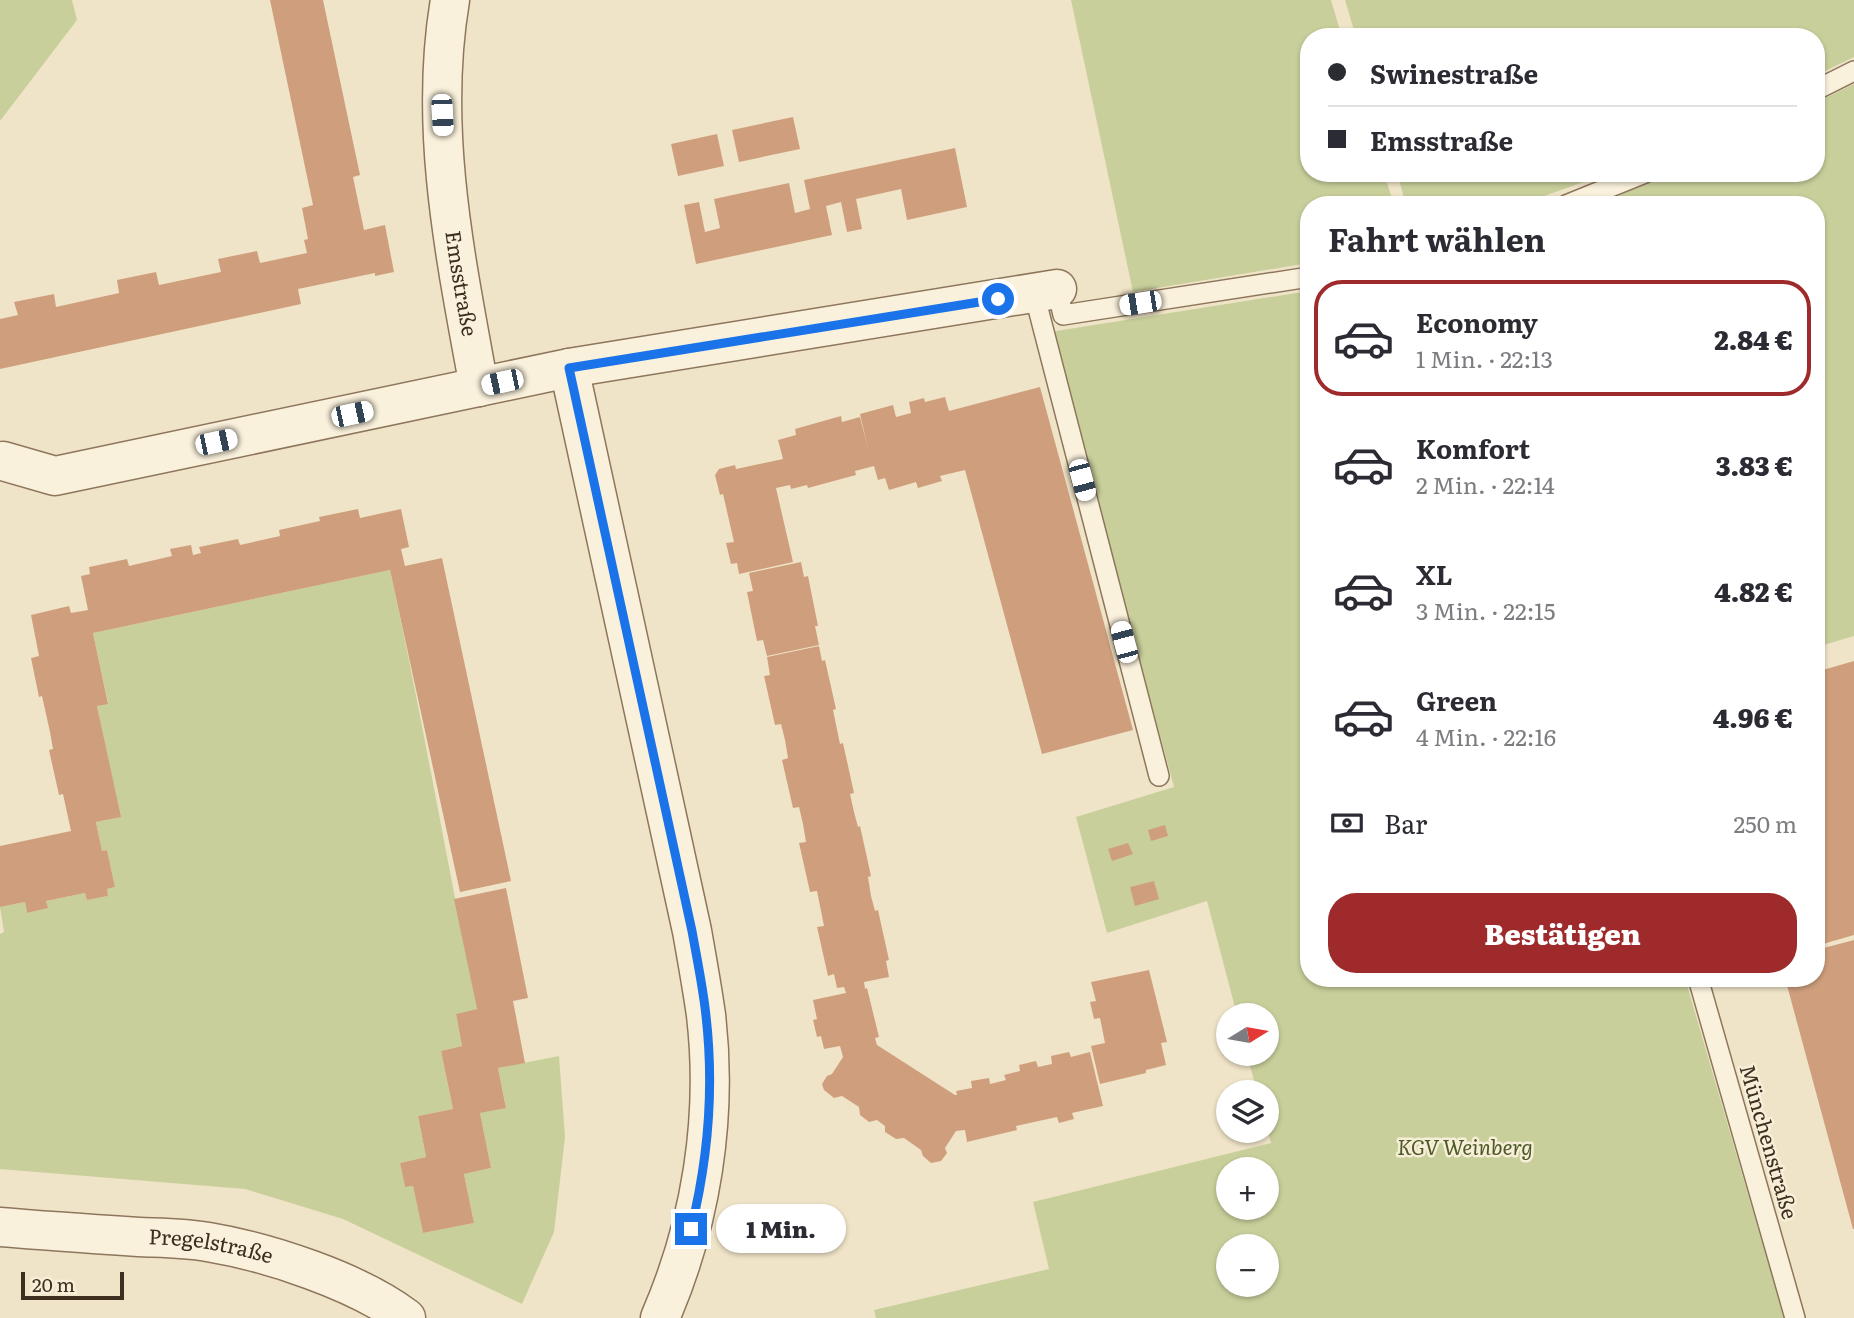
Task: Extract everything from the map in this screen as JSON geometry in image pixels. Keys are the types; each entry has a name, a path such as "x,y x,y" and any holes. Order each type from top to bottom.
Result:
{"street":[{"name":"Emsstraße","path":"450,0 443,62 444,169 451,226 479,387"},
{"path":"2,461 55,476 569,368 1046,291"},
{"path":"569,368 692,931 706,1017 708,1093 702,1177 686,1249 673,1290 660,1318"},
{"name":"Pregelstraße","path":"0,1227 206,1241 247,1250 351,1286 406,1318"}],"lane":[{"path":"1825,86 1854,71"},
{"path":"1588,196 1623,182"},
{"path":"1046,291 1063,315 1300,278"},
{"path":"1046,291 1159,776"},
{"name":"Münchenstraße","path":"1701,987 1795,1318"}],"green space":[{"path":"0,0 72,0 77,20 0,121"},
{"path":"1071,0 1331,0 1339,28 1300,28 1300,182 1387,182 1391,196 1300,196 1300,264 1133,292"},
{"path":"1345,0 1854,0 1854,57 1825,71 1825,28 1353,28"},
{"path":"1854,84 1854,636 1825,645 1825,196 1619,196 1647,182 1825,182 1825,98"},
{"path":"1400,182 1584,182 1544,196 1403,196"},
{"name":"KGV Weinberg","path":"1300,292 1300,987 1688,987 1784,1318 876,1318 874,1310 1049,1269 1033,1202 1271,1143 1279,1143 1279,1080 1254,1080 1250,1066 1279,1066 1279,1003 1234,1003 1207,901 1107,933 1076,817 1174,787 1050,332"},
{"path":"390,570 477,1009 456,1014 462,1046 441,1051 453,1109 418,1116 426,1157 400,1163 405,1187 413,1186 423,1233 474,1223 464,1174 491,1168 480,1113 506,1107 498,1068 559,1056 565,1137 554,1232 522,1304 343,1219 245,1189 0,1169 0,934 4,932 0,907 25,902 27,913 47,908 46,901 85,893 87,900 108,896 107,889 115,887 107,850 102,851 96,822 120,817 97,706 108,703 93,633"}],"building":[{"path":"270,0 323,0 360,175 353,177 364,230 385,225 394,272 375,276 375,273 298,289 301,304 0,369 0,319 18,315 14,302 54,294 56,307 119,293 117,280 156,272 159,285 221,272 218,259 257,251 260,263 307,253 304,240 308,239 302,208 313,205"},
{"path":"793,117 800,149 739,162 732,130"},
{"path":"717,134 724,166 678,176 671,144"},
{"path":"955,148 967,207 907,220 901,189 856,199 862,229 847,232 841,202 826,206 832,235 696,264 684,205 699,202 705,232 720,228 714,199 789,183 795,213 810,209 804,180"},
{"path":"1040,387 1133,730 1042,754 965,470 940,476 942,481 918,488 916,482 889,490 885,478 878,480 874,466 855,471 856,475 808,488 807,485 791,489 790,485 776,488 793,562 739,574 737,563 731,564 726,543 734,542 723,494 720,495 715,475 719,469 735,465 736,469 783,459 778,440 796,435 795,429 841,416 842,422 860,417 868,448 860,414 893,405 896,417 911,413 909,402 924,398 925,402 945,397 949,411"},
{"path":"358,509 360,518 401,509 409,547 401,549 405,566 442,558 511,881 460,892 390,570 93,633 108,704 97,706 121,817 96,822 102,851 107,850 115,887 107,889 108,896 87,900 85,893 46,901 48,908 27,913 25,902 0,907 0,846 71,831 63,794 59,795 49,750 53,749 50,732 31,658 39,656 31,615 69,606 71,613 88,610 81,576 90,574 89,567 127,559 129,566 172,556 170,549 191,545 193,555 201,553 199,547 238,539 240,545 280,536 279,530 320,521 319,517"},
{"path":"801,562 804,577 808,576 819,645 767,656 763,640 757,641 747,592 753,591 749,573"},
{"path":"819,646 822,661 825,660 836,709 833,710 840,744 843,743 854,793 850,794 871,876 868,877 871,896 875,911 878,910 889,960 886,961 889,977 864,982 879,1037 875,1038 877,1045 955,1095 956,1091 972,1088 971,1081 989,1078 990,1084 1006,1080 1004,1075 1020,1071 1019,1065 1036,1061 1038,1067 1052,1064 1051,1056 1069,1052 1071,1057 1090,1052 1103,1106 1072,1113 1074,1119 1059,1123 1057,1117 1016,1126 1017,1130 967,1142 965,1130 956,1131 945,1148 947,1153 941,1161 931,1163 921,1150 904,1138 896,1139 885,1132 885,1126 877,1120 869,1122 860,1115 859,1107 842,1096 834,1098 824,1090 822,1084 843,1057 840,1046 824,1049 821,1036 817,1037 813,1020 817,1019 813,1000 846,993 844,987 837,988 834,974 828,976 817,927 824,926 817,891 810,892 799,843 806,842 803,824 799,807 793,808 782,760 788,758 785,740 781,724 775,725 764,676 770,675 767,657"},
{"path":"1854,661 1854,935 1825,943 1825,669"},
{"path":"1165,825 1168,836 1151,841 1148,830"},
{"path":"1128,843 1133,854 1112,861 1108,849"},
{"path":"1154,881 1159,899 1135,906 1130,887"},
{"path":"506,888 528,998 513,1001 525,1063 498,1068 506,1108 480,1113 491,1168 464,1174 474,1223 423,1233 413,1186 405,1187 400,1163 426,1157 418,1116 453,1109 441,1051 462,1046 456,1014 477,1009 454,899"},
{"path":"1854,940 1854,1229 1787,987 1825,987 1825,948"},
{"path":"1149,970 1167,1042 1161,1043 1166,1065 1146,1070 1146,1073 1100,1084 1091,1046 1105,1043 1100,1018 1094,1019 1090,1002 1096,1001 1091,982"}],"route":[{"path":"691,1229 702,1177 708,1113 708,1050 700,974 569,368 998,299"}]}
